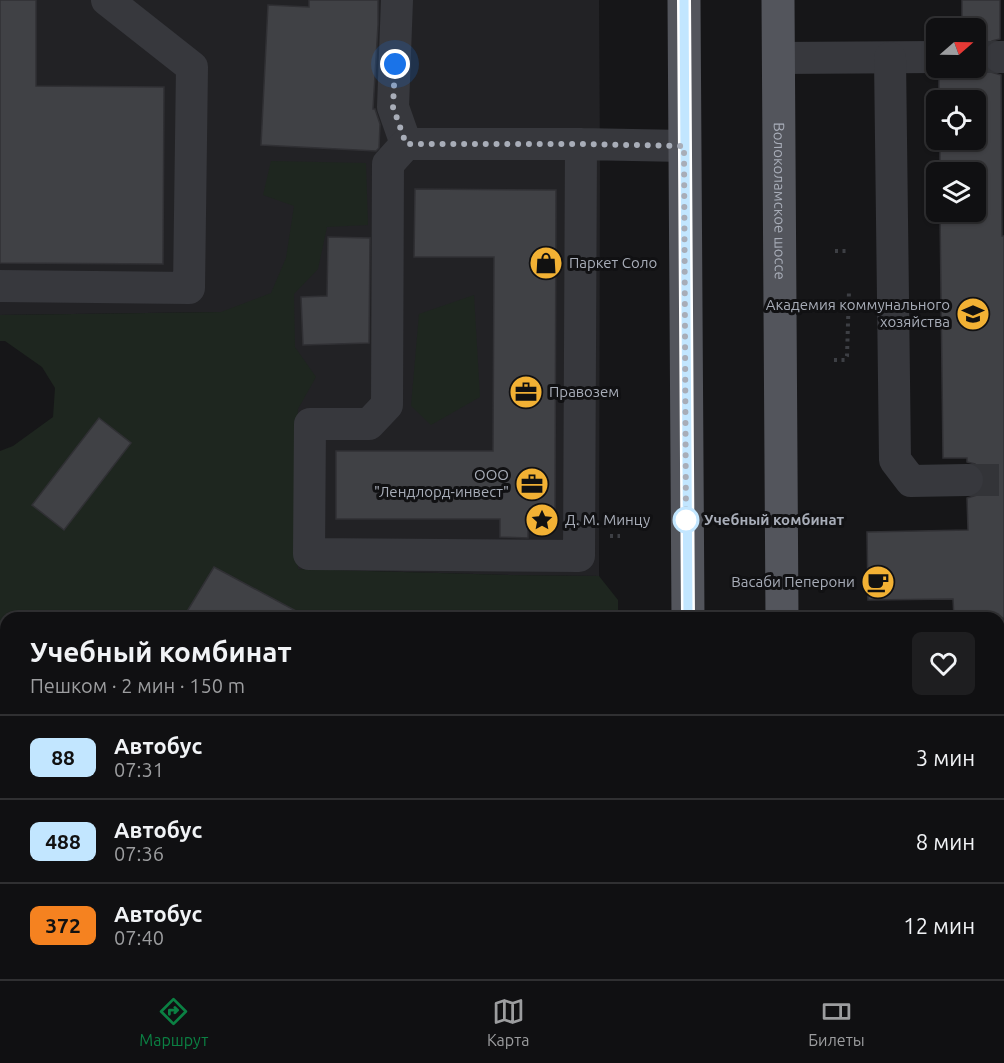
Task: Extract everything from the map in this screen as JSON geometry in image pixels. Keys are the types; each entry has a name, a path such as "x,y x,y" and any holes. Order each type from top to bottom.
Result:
{"main road":[{"path":"684,0 688,612"},
{"name":"Волоколамское шоссе","path":"778,0 782,612"}],"lane":[{"path":"0,286 189,288 192,67 107,0"},
{"path":"397,0 393,107 406,144"},
{"path":"779,58 926,57"},
{"path":"890,58 895,460 911,481 967,480"},
{"path":"581,144 579,556 309,554 310,424 369,424 387,405 387,164 406,144 581,144 684,146"}],"path":[{"path":"835,251 849,253"},
{"path":"834,360 845,360 847,356 849,291"}],"shaded area":[{"path":"0,0 599,0 599,576 225,567 221,312 0,315"},
{"path":"271,161 366,163 368,225 327,227 318,269 294,294 295,347 316,377 298,409 296,473 298,569 599,576 618,600 618,612 0,612 0,451 13,446 53,417 55,388 42,367 5,341 0,341 0,315 221,312 271,293 286,258 294,206 263,195"},
{"path":"474,295 480,397 431,425 411,406 419,314"},
{"path":"0,540 91,612 0,612"}],"building":[{"path":"0,0 36,0 36,86 164,87 163,264 0,263"},
{"path":"309,0 378,0 373,109 375,109 380,124 379,148 376,151 261,145 268,5 309,7"},
{"name":"Академия коммунального хозяйства","path":"962,0 1000,0 1000,39 992,41 986,47 986,18 962,18"},
{"name":"Академия коммунального хозяйства","path":"986,67 991,72 1001,75 1002,236 1004,236 1004,612 954,612 953,599 868,600 867,532 968,530 967,498 977,495 983,488 985,480 982,470 975,464 967,462 967,458 943,458 940,222 986,222 986,162 940,162 940,150 986,150 986,90 939,90 939,78 986,78"},
{"path":"415,189 556,190 555,520 528,519 528,538 500,537 500,519 336,519 336,451 493,451 494,257 414,257"},
{"path":"328,237 370,238 369,343 303,345 301,297 327,296"},
{"path":"99,418 131,443 64,530 32,505"},
{"path":"214,567 298,612 187,612"}],"tunnel":[{"path":"986,57 1000,57"},
{"path":"967,480 1004,480"}],"bus line":[{"name":"88","path":"684,0 688,612"}],"place":[{"name":"Паркет Соло","path":"546,263"},
{"name":"Академия коммунального хозяйства","path":"973,314"},
{"name":"Правозем","path":"526,392"},
{"name":"ООО \"Лендлорд-инвест\"","path":"532,484"},
{"name":"Д. М. Минцу","path":"542,520"},
{"name":"Учебный комбинат","path":"686,520"},
{"name":"Васаби Пеперони","path":"878,582"}],"route":[{"path":"395,64 393,107 406,144 684,146 686,520"}]}
